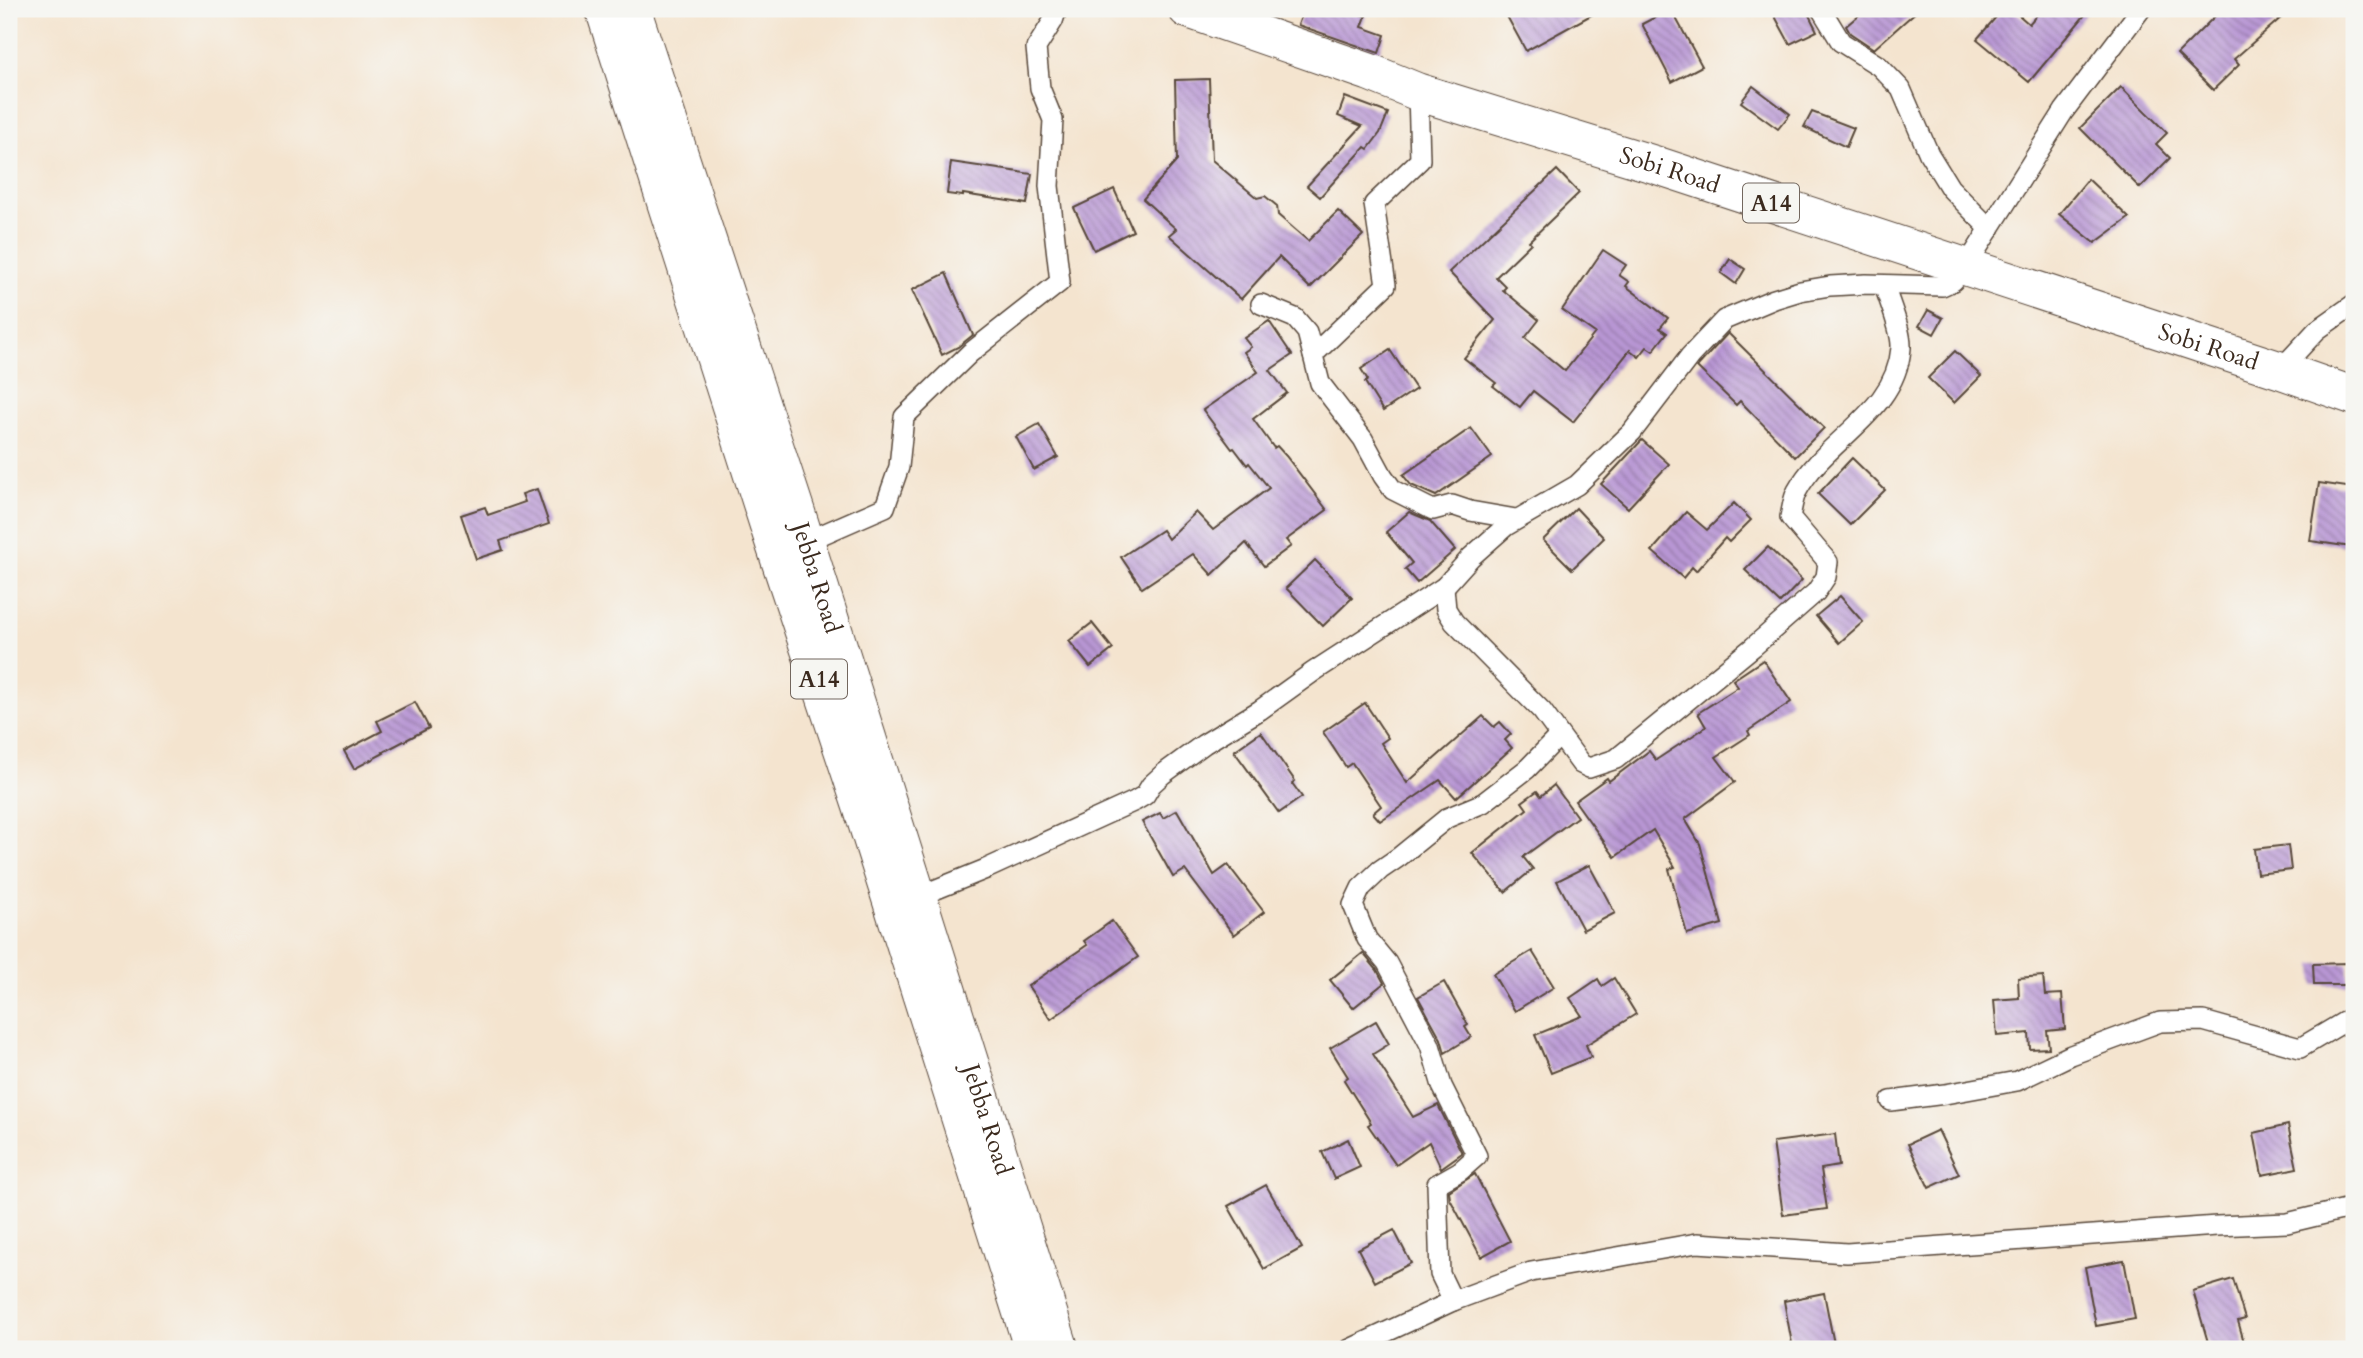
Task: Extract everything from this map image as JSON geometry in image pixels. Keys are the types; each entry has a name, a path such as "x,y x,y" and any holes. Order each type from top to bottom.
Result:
{"highway":[{"name":"A14","path":"604,9 775,546 865,818 1032,1349"},
{"name":"Jebba Road","path":"632,9 806,542 1060,1349"},
{"name":"Sobi Road","path":"1187,9 1369,72 1418,93 1656,164 2280,370 2354,397"}],"street":[{"path":"806,542 885,507 899,467 904,417 970,353 1060,282 1049,186 1053,120 1040,88 1036,48 1053,21 1057,9"},
{"path":"1821,9 1841,42 1879,66 1901,89 1930,153 1951,188 1990,229"},
{"path":"917,897 986,869 1135,801 1145,795 1163,774 1204,744 1260,710 1313,671 1444,587 1483,545 1516,519 1554,500 1591,474 1632,432 1690,356 1724,320 1800,291 1830,286 1942,286 1953,281 1965,268 2064,111 2141,9"},
{"path":"1313,355 1387,285 1374,204 1420,160 1418,93"},
{"path":"1444,587 1446,609 1454,622 1542,711 1581,764 1589,768 1616,759 1816,593 1826,577 1828,562 1790,517 1796,492 1844,436 1876,406 1893,379 1901,347 1884,285"},
{"path":"1261,304 1295,318 1307,332 1320,383 1363,439 1393,490 1433,510 1452,505 1516,519"},
{"path":"2280,370 2317,330 2354,304"},
{"path":"1453,1301 1440,1274 1437,1184 1461,1171 1477,1156 1442,1086 1430,1045 1392,972 1367,939 1353,905 1361,888 1380,870 1399,858 1447,818 1483,803 1527,769 1559,736"},
{"path":"1891,1101 2017,1081 2071,1055 2160,1022 2203,1020 2300,1048 2354,1016"},
{"path":"1350,1349 1453,1301 1531,1272 1697,1243 1847,1253 2287,1223 2354,1207"}],"building":[{"path":"1304,9 1346,9 1366,16 1362,27 1385,35 1379,53 1298,25"},
{"path":"1503,9 1602,9 1526,51"},
{"path":"1671,9 1702,66 1672,82 1642,24"},
{"path":"1771,9 1806,9 1817,31 1790,44"},
{"path":"1866,9 1919,9 1874,49 1850,33 1846,26"},
{"path":"2003,9 2012,9 2029,24 2042,9 2090,9 2029,82 1977,39"},
{"path":"2222,9 2291,9 2234,59 2239,65 2213,90 2177,54"},
{"path":"1209,79 1212,160 1257,198 1265,196 1277,206 1278,215 1308,241 1338,211 1363,235 1310,288 1279,257 1241,299 1169,235 1176,229 1143,199 1177,161 1175,80"},
{"path":"1753,86 1790,114 1778,129 1741,102"},
{"path":"2121,87 2167,133 2156,144 2170,158 2140,188 2080,128"},
{"path":"1345,97 1388,113 1380,133 1368,149 1365,147 1320,197 1307,186 1362,126 1338,116"},
{"path":"1812,112 1854,128 1846,147 1804,127"},
{"path":"951,162 1032,174 1027,204 947,194"},
{"path":"1557,170 1579,193 1496,277 1506,287 1503,290 1539,320 1525,338 1565,371 1595,333 1562,310 1603,250 1626,265 1619,275 1629,282 1626,286 1668,318 1660,328 1667,333 1653,351 1647,347 1639,357 1630,350 1573,422 1533,391 1520,407 1493,386 1496,383 1464,358 1495,320 1449,272"},
{"path":"2088,179 2129,218 2095,243 2059,214"},
{"path":"1114,189 1133,231 1094,250 1074,208"},
{"path":"1730,259 1745,269 1736,284 1721,273"},
{"path":"946,273 973,335 942,355 912,290"},
{"path":"1928,310 1943,318 1934,334 1919,326"},
{"path":"1269,321 1292,355 1270,370 1287,393 1253,419 1274,448 1277,446 1286,456 1327,510 1286,540 1291,546 1264,566 1246,543 1212,575 1193,554 1142,588 1121,557 1162,530 1168,539 1196,512 1213,530 1269,488 1249,463 1247,465 1234,448 1232,449 1203,410 1258,372 1244,352 1251,347 1244,338"},
{"path":"1728,333 1824,428 1795,457 1740,401 1736,405 1697,367"},
{"path":"1390,350 1416,389 1383,411 1365,382 1368,380 1361,369"},
{"path":"1955,351 1981,376 1954,403 1928,378"},
{"path":"1039,424 1058,457 1034,470 1016,437"},
{"path":"1471,428 1492,457 1436,496 1411,485 1403,475"},
{"path":"1642,440 1669,464 1628,508 1601,484"},
{"path":"1852,458 1885,490 1850,525 1818,494"},
{"path":"2319,483 2354,488 2352,547 2310,541"},
{"path":"537,489 549,524 500,541 503,550 476,559 461,515 485,507 488,515 525,502 522,494"},
{"path":"1734,503 1751,520 1729,542 1725,538 1696,571 1692,567 1683,578 1652,551 1686,512 1707,530"},
{"path":"1576,508 1604,538 1572,569 1543,540"},
{"path":"1409,512 1430,521 1455,550 1417,583 1405,569 1412,563 1386,532"},
{"path":"1768,547 1802,580 1780,603 1745,570"},
{"path":"1315,560 1352,598 1323,626 1286,588"},
{"path":"1840,596 1863,622 1839,643 1816,616"},
{"path":"1092,623 1113,649 1090,667 1069,641"},
{"path":"1763,660 1791,702 1748,731 1750,735 1716,757 1735,782 1685,819 1700,844 1722,924 1687,934 1669,869 1675,867 1653,830 1615,857 1575,801 1607,778 1609,781 1649,751 1656,760 1706,727 1698,713 1738,687 1733,680"},
{"path":"415,702 429,728 354,769 344,751 382,731 377,721"},
{"path":"1365,703 1388,738 1381,743 1407,783 1483,716 1494,727 1500,722 1511,734 1505,740 1512,748 1456,798 1440,780 1380,821 1373,813 1381,806 1352,763 1346,767 1323,732"},
{"path":"1261,732 1295,781 1292,783 1302,797 1279,813 1234,751"},
{"path":"1554,785 1577,817 1523,857 1533,869 1505,892 1472,853 1527,809 1522,802 1537,791 1541,796"},
{"path":"1177,810 1214,875 1228,865 1264,912 1234,935 1185,870 1173,877 1142,822 1160,813 1163,818"},
{"path":"2288,845 2291,870 2257,874 2254,849"},
{"path":"1589,865 1615,913 1583,930 1557,881"},
{"path":"1112,921 1138,957 1051,1019 1028,986 1087,945 1084,941"},
{"path":"1532,951 1554,987 1515,1011 1493,974"},
{"path":"1363,953 1384,983 1353,1008 1330,980"},
{"path":"2348,963 2348,985 2314,985 2313,964"},
{"path":"2043,976 2045,995 2062,994 2065,1029 2047,1031 2049,1048 2030,1049 2029,1033 1997,1036 1994,1000 2019,998 2018,978"},
{"path":"1614,978 1636,1014 1586,1045 1591,1057 1551,1073 1535,1035 1582,1016 1570,998 1598,979 1602,986"},
{"path":"1444,982 1468,1025 1465,1027 1471,1037 1445,1053 1441,1039 1418,997"},
{"path":"1376,1021 1389,1044 1373,1054 1413,1117 1438,1105 1462,1153 1441,1168 1429,1142 1396,1165 1368,1125 1371,1123 1344,1080 1348,1077 1330,1048"},
{"path":"2288,1125 2297,1168 2262,1175 2254,1133"},
{"path":"1938,1130 1959,1174 1929,1188 1908,1144"},
{"path":"1835,1134 1839,1166 1821,1169 1827,1209 1783,1215 1773,1142"},
{"path":"1348,1139 1360,1167 1334,1179 1322,1152"},
{"path":"1475,1174 1510,1241 1481,1257 1450,1199 1449,1191"},
{"path":"1266,1185 1302,1248 1264,1269 1228,1206"},
{"path":"1394,1230 1411,1263 1375,1282 1358,1249"},
{"path":"2124,1260 2135,1319 2096,1326 2085,1267"},
{"path":"2233,1279 2245,1319 2238,1321 2246,1349 2210,1349 2193,1291"},
{"path":"1824,1293 1835,1349 1793,1349 1784,1301"}]}
